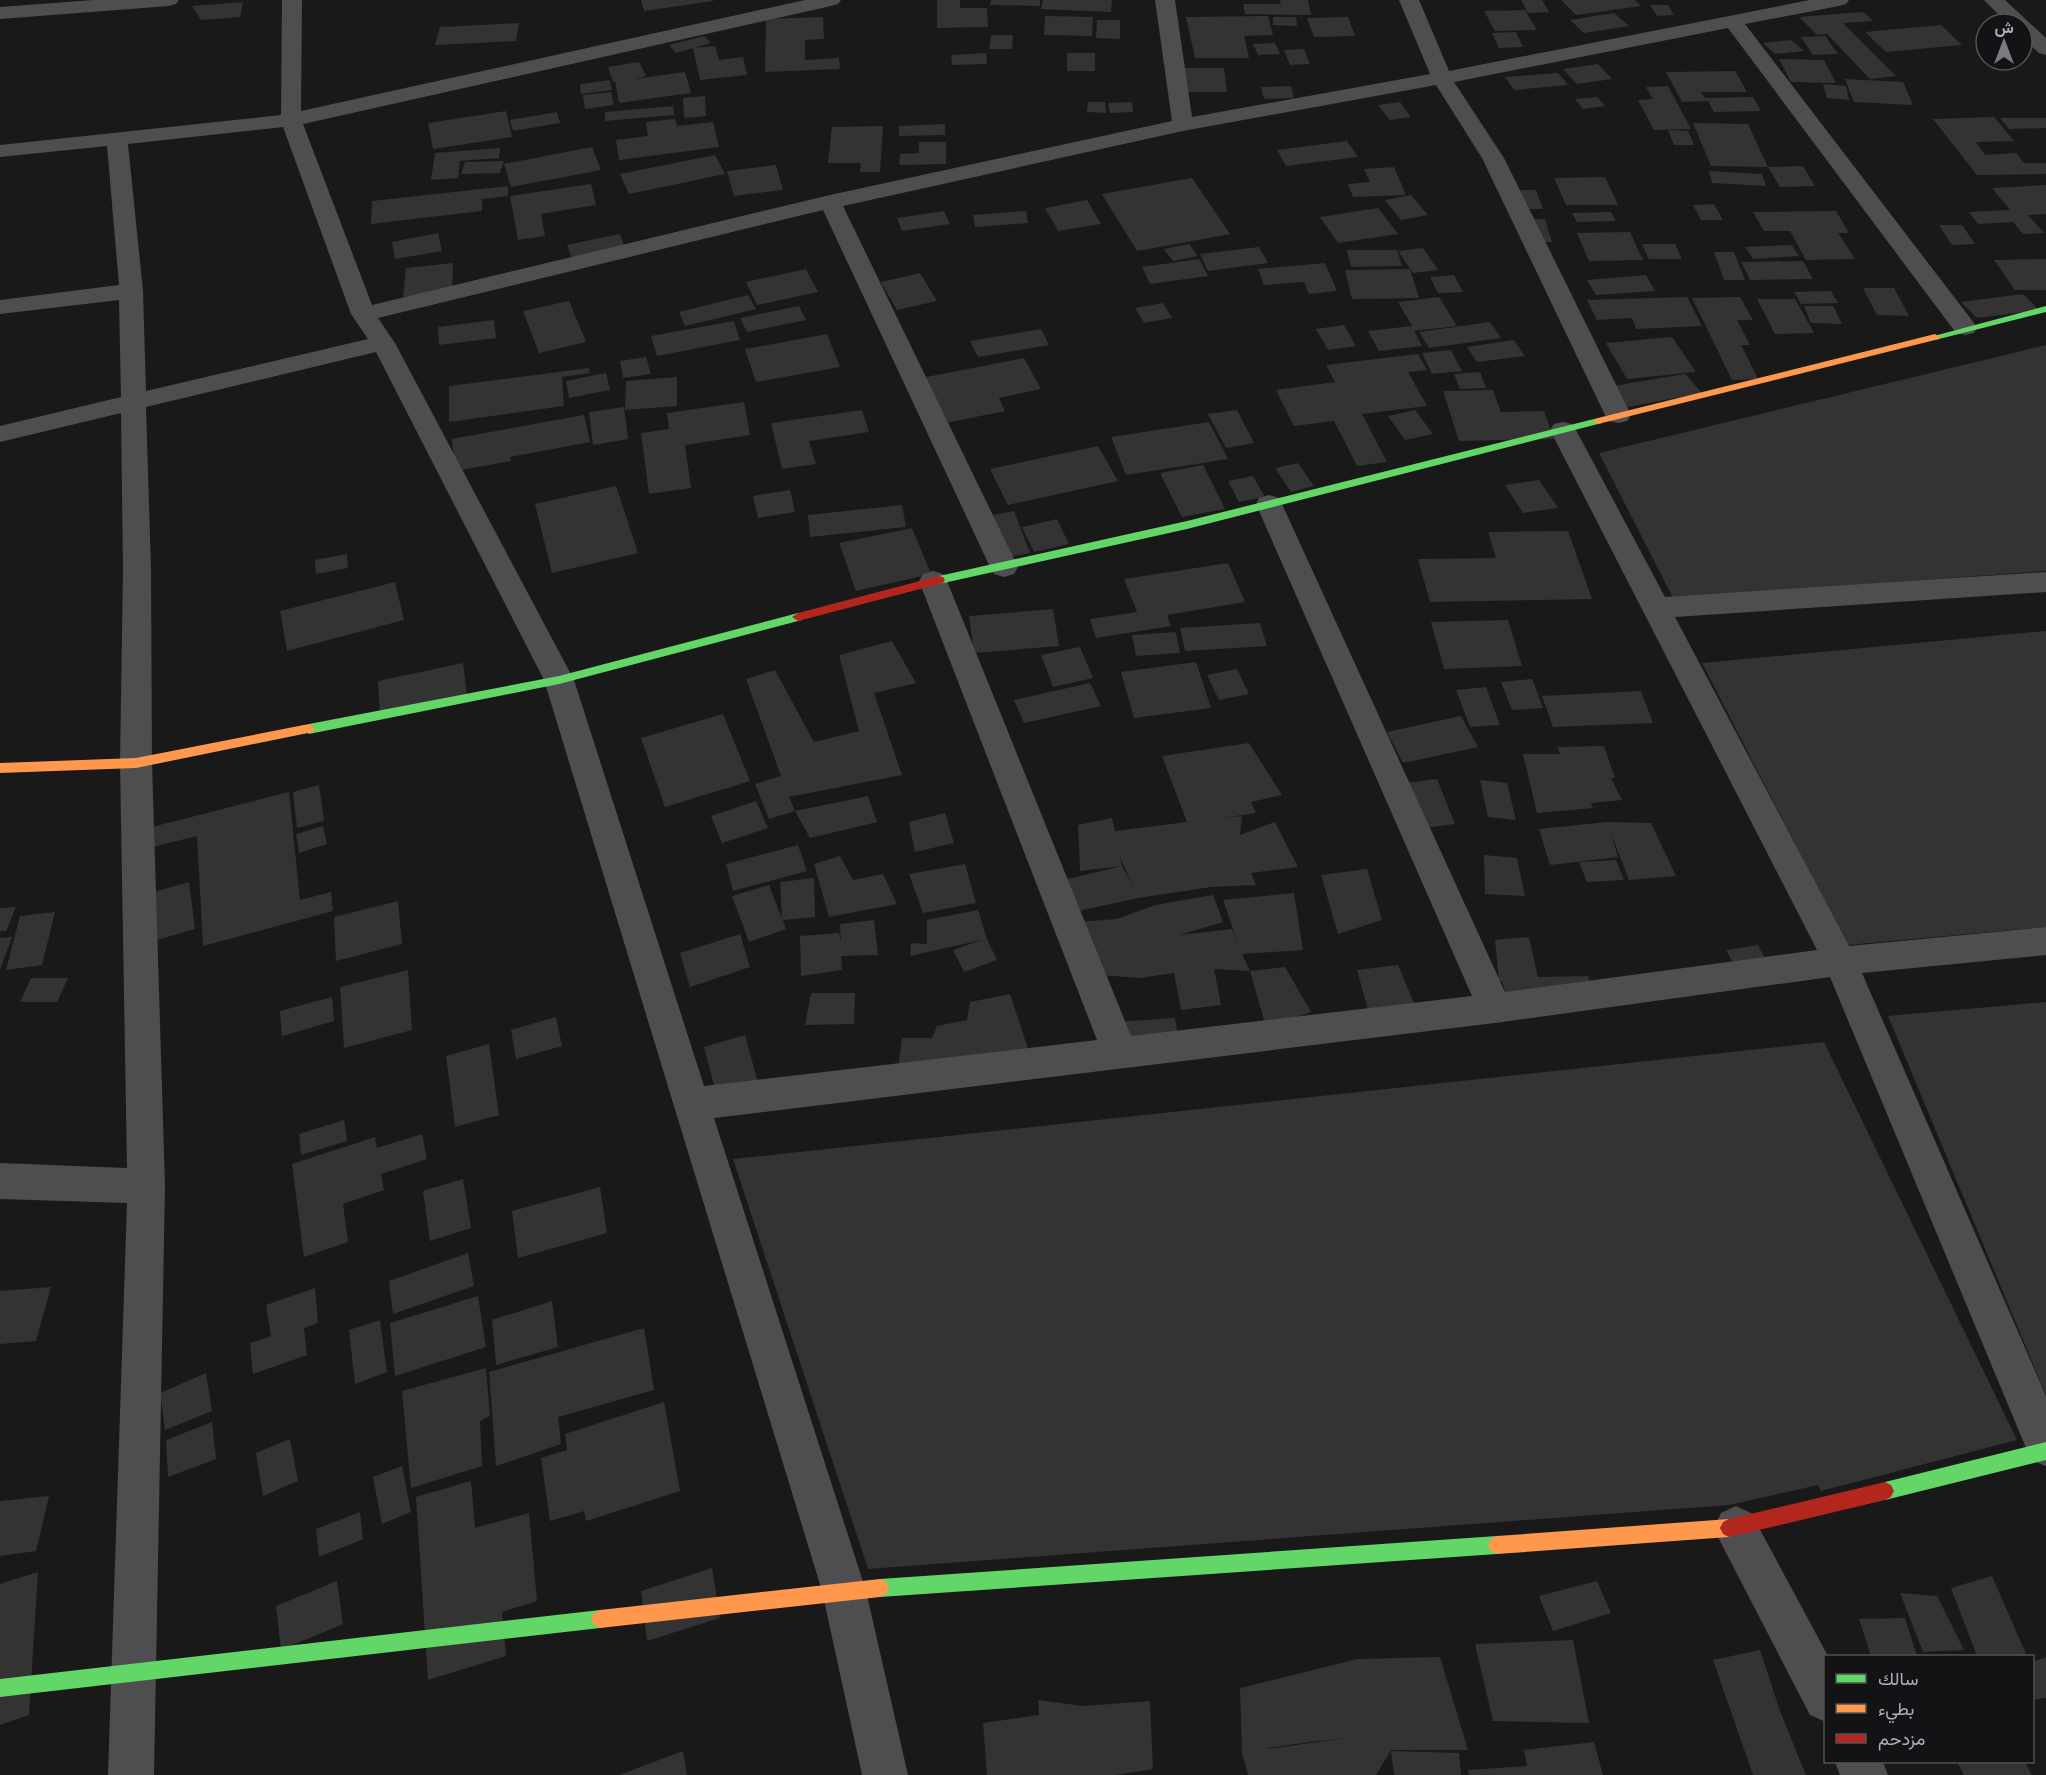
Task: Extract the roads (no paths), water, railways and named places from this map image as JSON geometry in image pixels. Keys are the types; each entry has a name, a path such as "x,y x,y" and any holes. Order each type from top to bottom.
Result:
{"street":[{"path":"0,13 169,0"},
{"path":"292,0 291,120 363,314 383,343 559,680 844,1591 885,1775"},
{"path":"0,151 291,120 831,0"},
{"path":"1165,0 1183,125"},
{"path":"1409,0 1442,78 1493,158 1618,415"},
{"path":"363,314 830,202 1183,125 1442,78 1839,0"},
{"path":"1994,0 2007,12"},
{"path":"1732,20 1965,328"},
{"path":"2034,38 2046,50"},
{"path":"117,140 130,291 137,569 136,763 146,1186 131,1775"},
{"path":"830,202 1004,567"},
{"path":"0,307 130,291"},
{"path":"0,768 136,763 559,680 933,581 1004,567 1269,504 2046,309"},
{"path":"0,434 383,343"},
{"path":"1563,430 1840,961 2046,1445"},
{"path":"1269,504 1495,1008"},
{"path":"933,581 1119,1051"},
{"path":"1655,608 2046,582"},
{"path":"692,1104 1119,1051 1495,1008 1840,961 2046,941"},
{"path":"0,1181 146,1186"},
{"path":"0,1688 844,1591 1736,1528 2046,1451"},
{"path":"1736,1528 1824,1695"}]}
